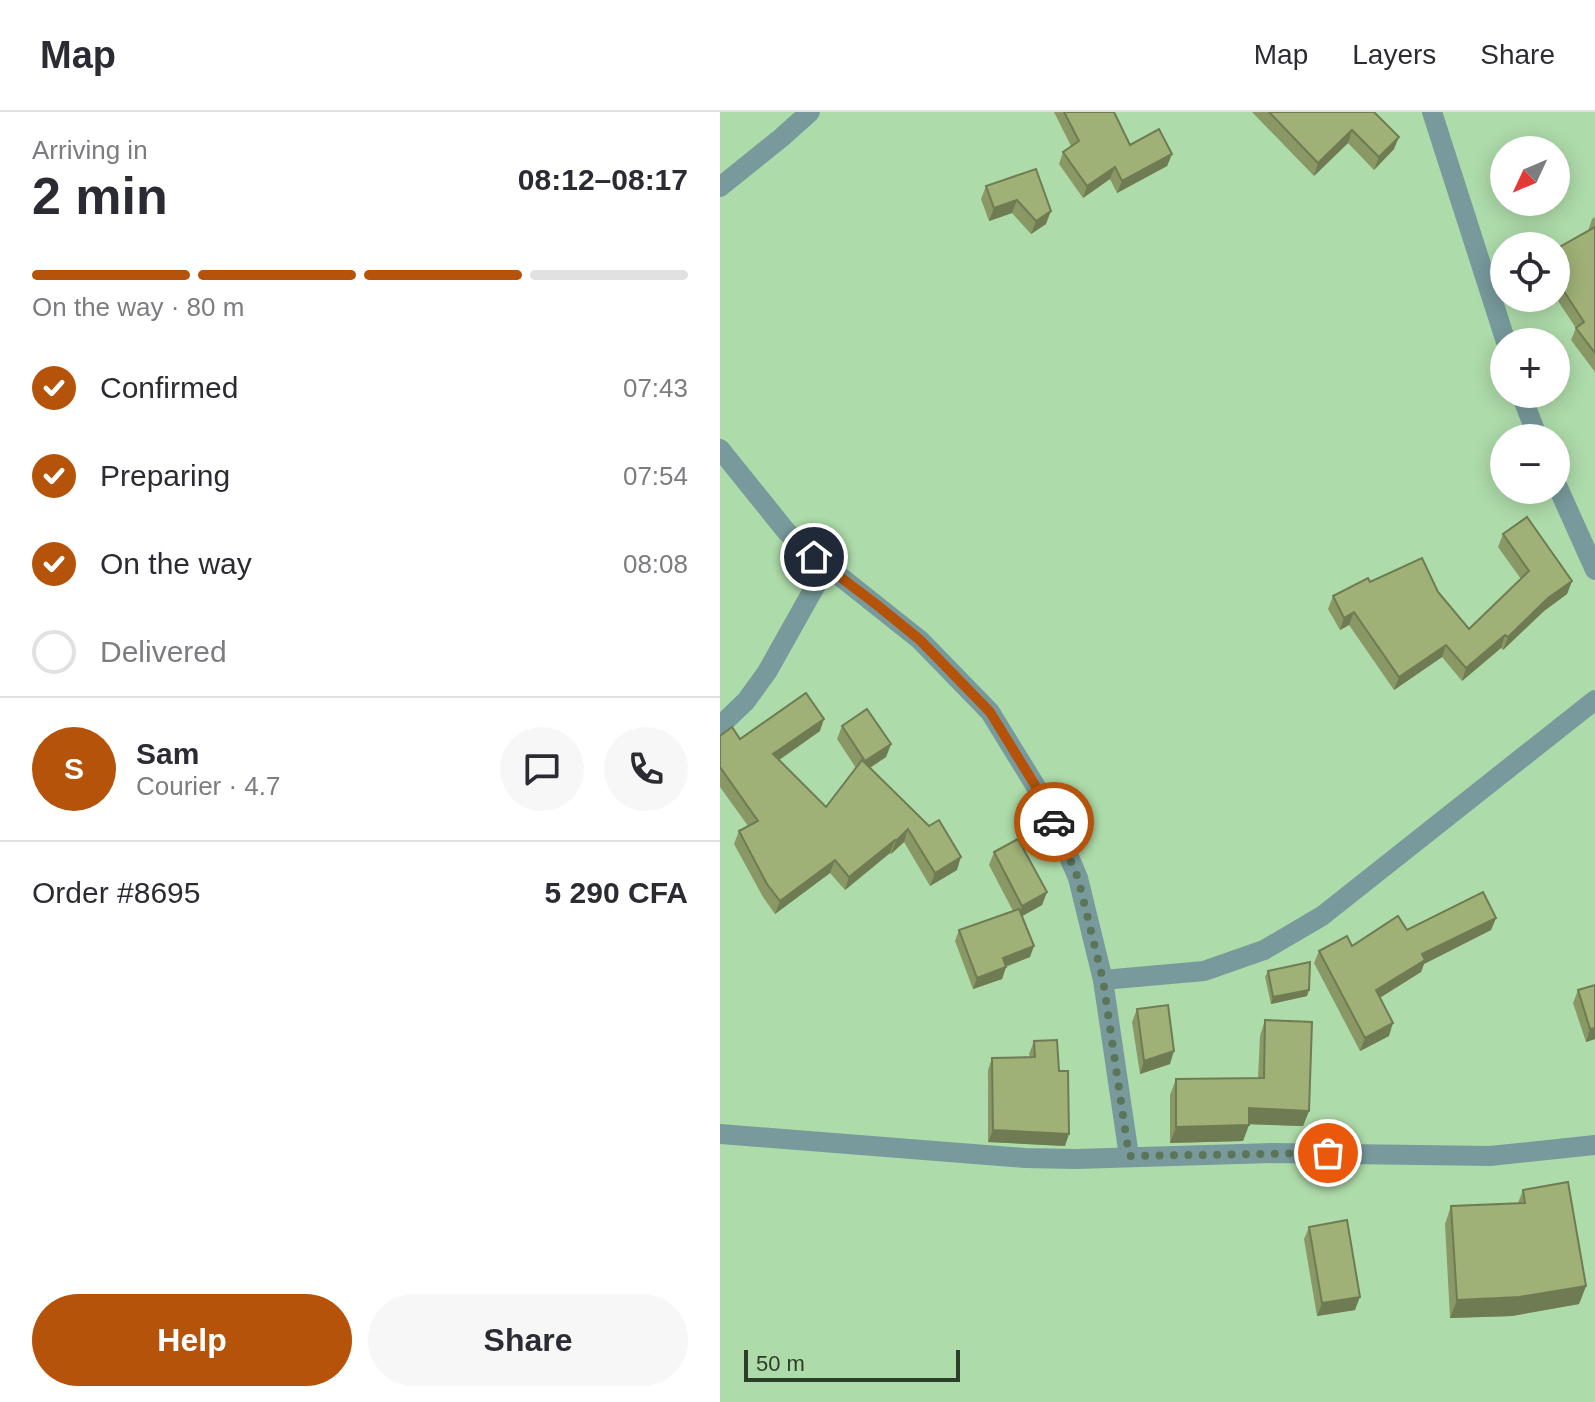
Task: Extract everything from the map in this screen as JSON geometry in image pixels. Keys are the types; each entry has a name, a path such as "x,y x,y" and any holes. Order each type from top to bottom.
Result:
{"street":[{"path":"720,187 810,112"},
{"path":"1432,112 1501,328"},
{"path":"720,449 786,531 826,567 920,640 990,712 1046,803 1078,878 1103,980 1129,1156"},
{"path":"1565,504 1595,570"},
{"path":"720,726 746,701 767,672 826,567"},
{"path":"1103,980 1204,971 1264,950 1322,916 1595,700"},
{"path":"720,1134 1025,1158 1076,1159 1274,1153 1490,1156 1595,1145"}],"building":[{"path":"1064,112 1114,112 1130,145 1159,129 1172,154 1122,181 1115,167 1087,186 1063,152 1079,141"},
{"path":"1269,112 1374,112 1399,137 1379,157 1352,130 1318,163"},
{"path":"1036,169 1051,211 1036,221 1017,200 994,208 986,186"},
{"path":"1595,227 1595,353 1576,328 1584,322 1570,300 1570,241"},
{"path":"1527,517 1572,581 1548,598 1508,637 1505,635 1466,668 1446,645 1399,677 1354,612 1344,618 1333,596 1368,578 1370,582 1422,558 1438,592 1469,629 1529,571 1503,534"},
{"path":"806,693 824,719 773,754 826,807 862,760 929,826 939,820 961,857 935,873 908,829 849,877 835,860 780,901 767,884 739,831 758,821 720,767 720,736 732,727 740,739"},
{"path":"867,709 891,744 865,761 842,726"},
{"path":"1018,839 1047,892 1022,906 994,852"},
{"path":"1483,892 1496,918 1422,954 1425,960 1376,990 1393,1023 1365,1038 1319,951 1347,936 1352,946 1398,916 1407,930"},
{"path":"1019,909 1034,946 1003,958 1006,967 977,978 959,930"},
{"path":"1310,962 1309,990 1273,997 1268,971"},
{"path":"1595,985 1595,1028 1590,1029 1578,990"},
{"path":"1168,1005 1174,1051 1144,1061 1137,1009"},
{"path":"1265,1020 1312,1022 1309,1111 1249,1108 1249,1125 1176,1127 1176,1079 1264,1078"},
{"path":"1057,1040 1059,1071 1068,1071 1069,1134 993,1130 992,1058 1035,1057 1034,1041"},
{"path":"1568,1182 1586,1286 1519,1297 1457,1300 1451,1206 1525,1203 1523,1190"},
{"path":"1347,1220 1360,1297 1322,1303 1309,1227"}],"way so far":[{"path":"1054,822 1078,878 1103,980 1129,1156 1328,1153"}],"route":[{"path":"814,557 920,640 990,712 1046,803 1054,822"}]}
